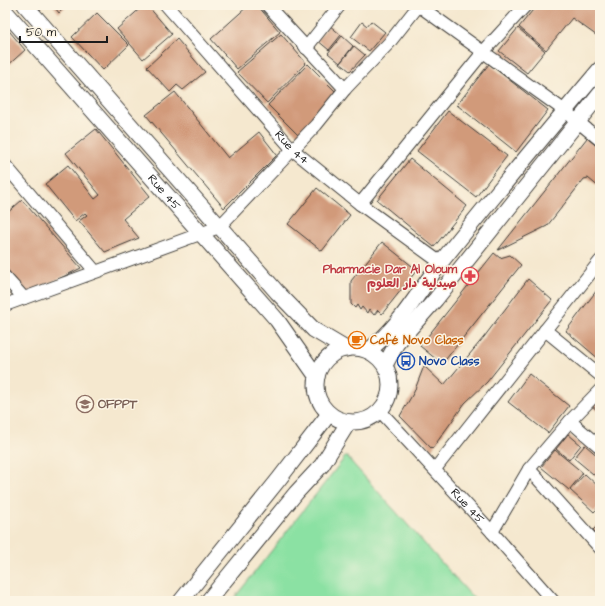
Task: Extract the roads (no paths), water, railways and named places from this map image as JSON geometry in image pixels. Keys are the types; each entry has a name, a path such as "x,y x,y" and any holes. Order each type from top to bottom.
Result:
{"street":[{"name":"Rue 45","path":"25,5 219,227 314,330 346,348"},
{"name":"Rue 44","path":"166,5 293,150 360,204 441,263"},
{"path":"267,5 345,89"},
{"path":"306,48 340,5"},
{"path":"5,305 219,227 293,150 345,89 389,43 419,5 565,111 600,140"},
{"path":"360,204 484,51 526,5"},
{"name":"Rue 45","path":"5,11 202,234 290,337 317,377"},
{"path":"368,351 384,338 403,317 441,263 600,69"},
{"path":"385,366 397,343 436,299 600,94"},
{"path":"5,165 95,271"},
{"path":"435,469 600,261"},
{"path":"5,277 24,298"},
{"path":"545,330 600,375"},
{"path":"346,348 357,348 368,351 380,359 385,366 390,381 389,397 380,411 366,421 348,422 329,414 320,403 316,390 317,377 324,361 338,351 346,348"},
{"path":"492,532 529,469 570,421 600,390"},
{"name":"Rue 45","path":"380,411 435,469 553,601"},
{"path":"181,601 329,414"},
{"path":"570,421 600,447"},
{"path":"208,601 286,505 322,465 348,422"},
{"path":"529,469 600,548"}],"place":[{"name":"Pharmacie Dar Al Oloum صيدلية دار العلوم","path":"470,276"},
{"name":"Café Novo Class","path":"357,340"},
{"name":"Novo Class","path":"406,361"},
{"name":"OFPPT","path":"85,404"}]}
